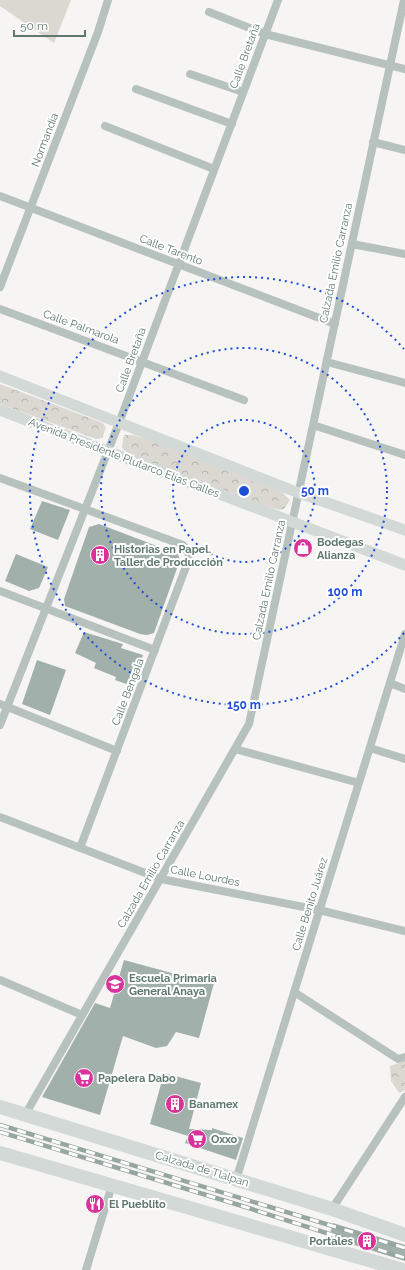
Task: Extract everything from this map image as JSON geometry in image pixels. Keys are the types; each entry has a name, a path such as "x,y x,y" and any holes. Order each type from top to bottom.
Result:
{"highway":[{"name":"Calzada de Tlalpan","path":"0,1107 332,1209 404,1235"},
{"path":"0,1153 403,1270"}],"main road":[{"path":"0,376 119,424 299,493 405,530"},
{"name":"Avenida Presidente Plutarco Elías Calles","path":"0,410 405,565"}],"street":[{"name":"Normandia","path":"0,287 98,32 108,0"},
{"name":"Calle Bretaña","path":"0,726 4,706 47,609 119,424 177,265 278,0"},
{"name":"Calzada Emilio Carranza","path":"25,1115 249,724 373,142 404,5"},
{"path":"209,12 265,34 405,69"},
{"path":"190,74 243,92"},
{"path":"136,89 232,124"},
{"path":"105,126 214,169"},
{"path":"373,142 405,150"},
{"name":"Calle Tarento","path":"0,196 177,265 335,324"},
{"path":"352,244 405,254"},
{"name":"Calle Palmarola","path":"0,309 244,400"},
{"path":"327,362 405,383"},
{"path":"313,424 405,455"},
{"path":"0,478 85,509"},
{"name":"Calle Bengala","path":"80,848 188,564 189,554 183,545 85,509"},
{"path":"0,591 155,650"},
{"name":"Calle Benito Juárez","path":"236,1180 405,634"},
{"path":"390,683 405,689"},
{"path":"4,706 117,751"},
{"path":"370,748 405,758"},
{"path":"235,750 359,783"},
{"name":"Calle Lourdes","path":"0,817 161,879 320,910 405,930"},
{"path":"0,980 82,1015"},
{"path":"294,992 398,1059 405,1057"},
{"path":"332,1209 405,1097"},
{"path":"86,1270 112,1185"}],"green space":[{"path":"0,0 71,0 54,43 0,6"},
{"path":"0,384 103,423 106,428 102,438 96,439 0,404"},
{"path":"125,435 133,435 150,440 282,492 290,500 284,509 280,510 268,507 129,454 122,448 123,438"},
{"path":"405,1061 405,1090 399,1093 391,1081 390,1066"}],"building":[{"path":"42,501 70,510 58,540 30,529"},
{"path":"99,524 178,554 180,560 154,633 147,635 140,634 65,606 64,599 89,527"},
{"path":"16,554 48,567 39,588 29,591 5,581"},
{"path":"84,632 123,644 121,648 143,655 132,686 115,680 116,677 94,668 96,663 75,653"},
{"path":"37,660 66,670 50,715 22,704"},
{"path":"124,960 190,978 191,975 198,977 198,979 214,983 199,1038 176,1032 167,1046 156,1048 123,1036 100,1115 42,1097 95,1003 110,1008"},
{"name":"Banamex","path":"164,1073 201,1083 189,1129 212,1130 212,1128 243,1138 236,1160 185,1143 188,1136 150,1124"},
{"name":"Portales","path":"333,1223 405,1245 405,1261 329,1237"}],"railway":[{"path":"0,1125 405,1248"},
{"path":"0,1132 239,1205 405,1258"}],"place":[{"name":"Bodegas Alianza","path":"303,548"},
{"name":"Historias en Papel. Taller de Producción","path":"100,555"},
{"name":"Escuela Primaria General Anaya","path":"115,984"},
{"name":"Papelera Dabo","path":"84,1078"},
{"name":"Banamex","path":"175,1104"},
{"name":"Oxxo","path":"197,1139"},
{"name":"El Pueblito","path":"95,1204"},
{"name":"Portales","path":"367,1241"}]}
